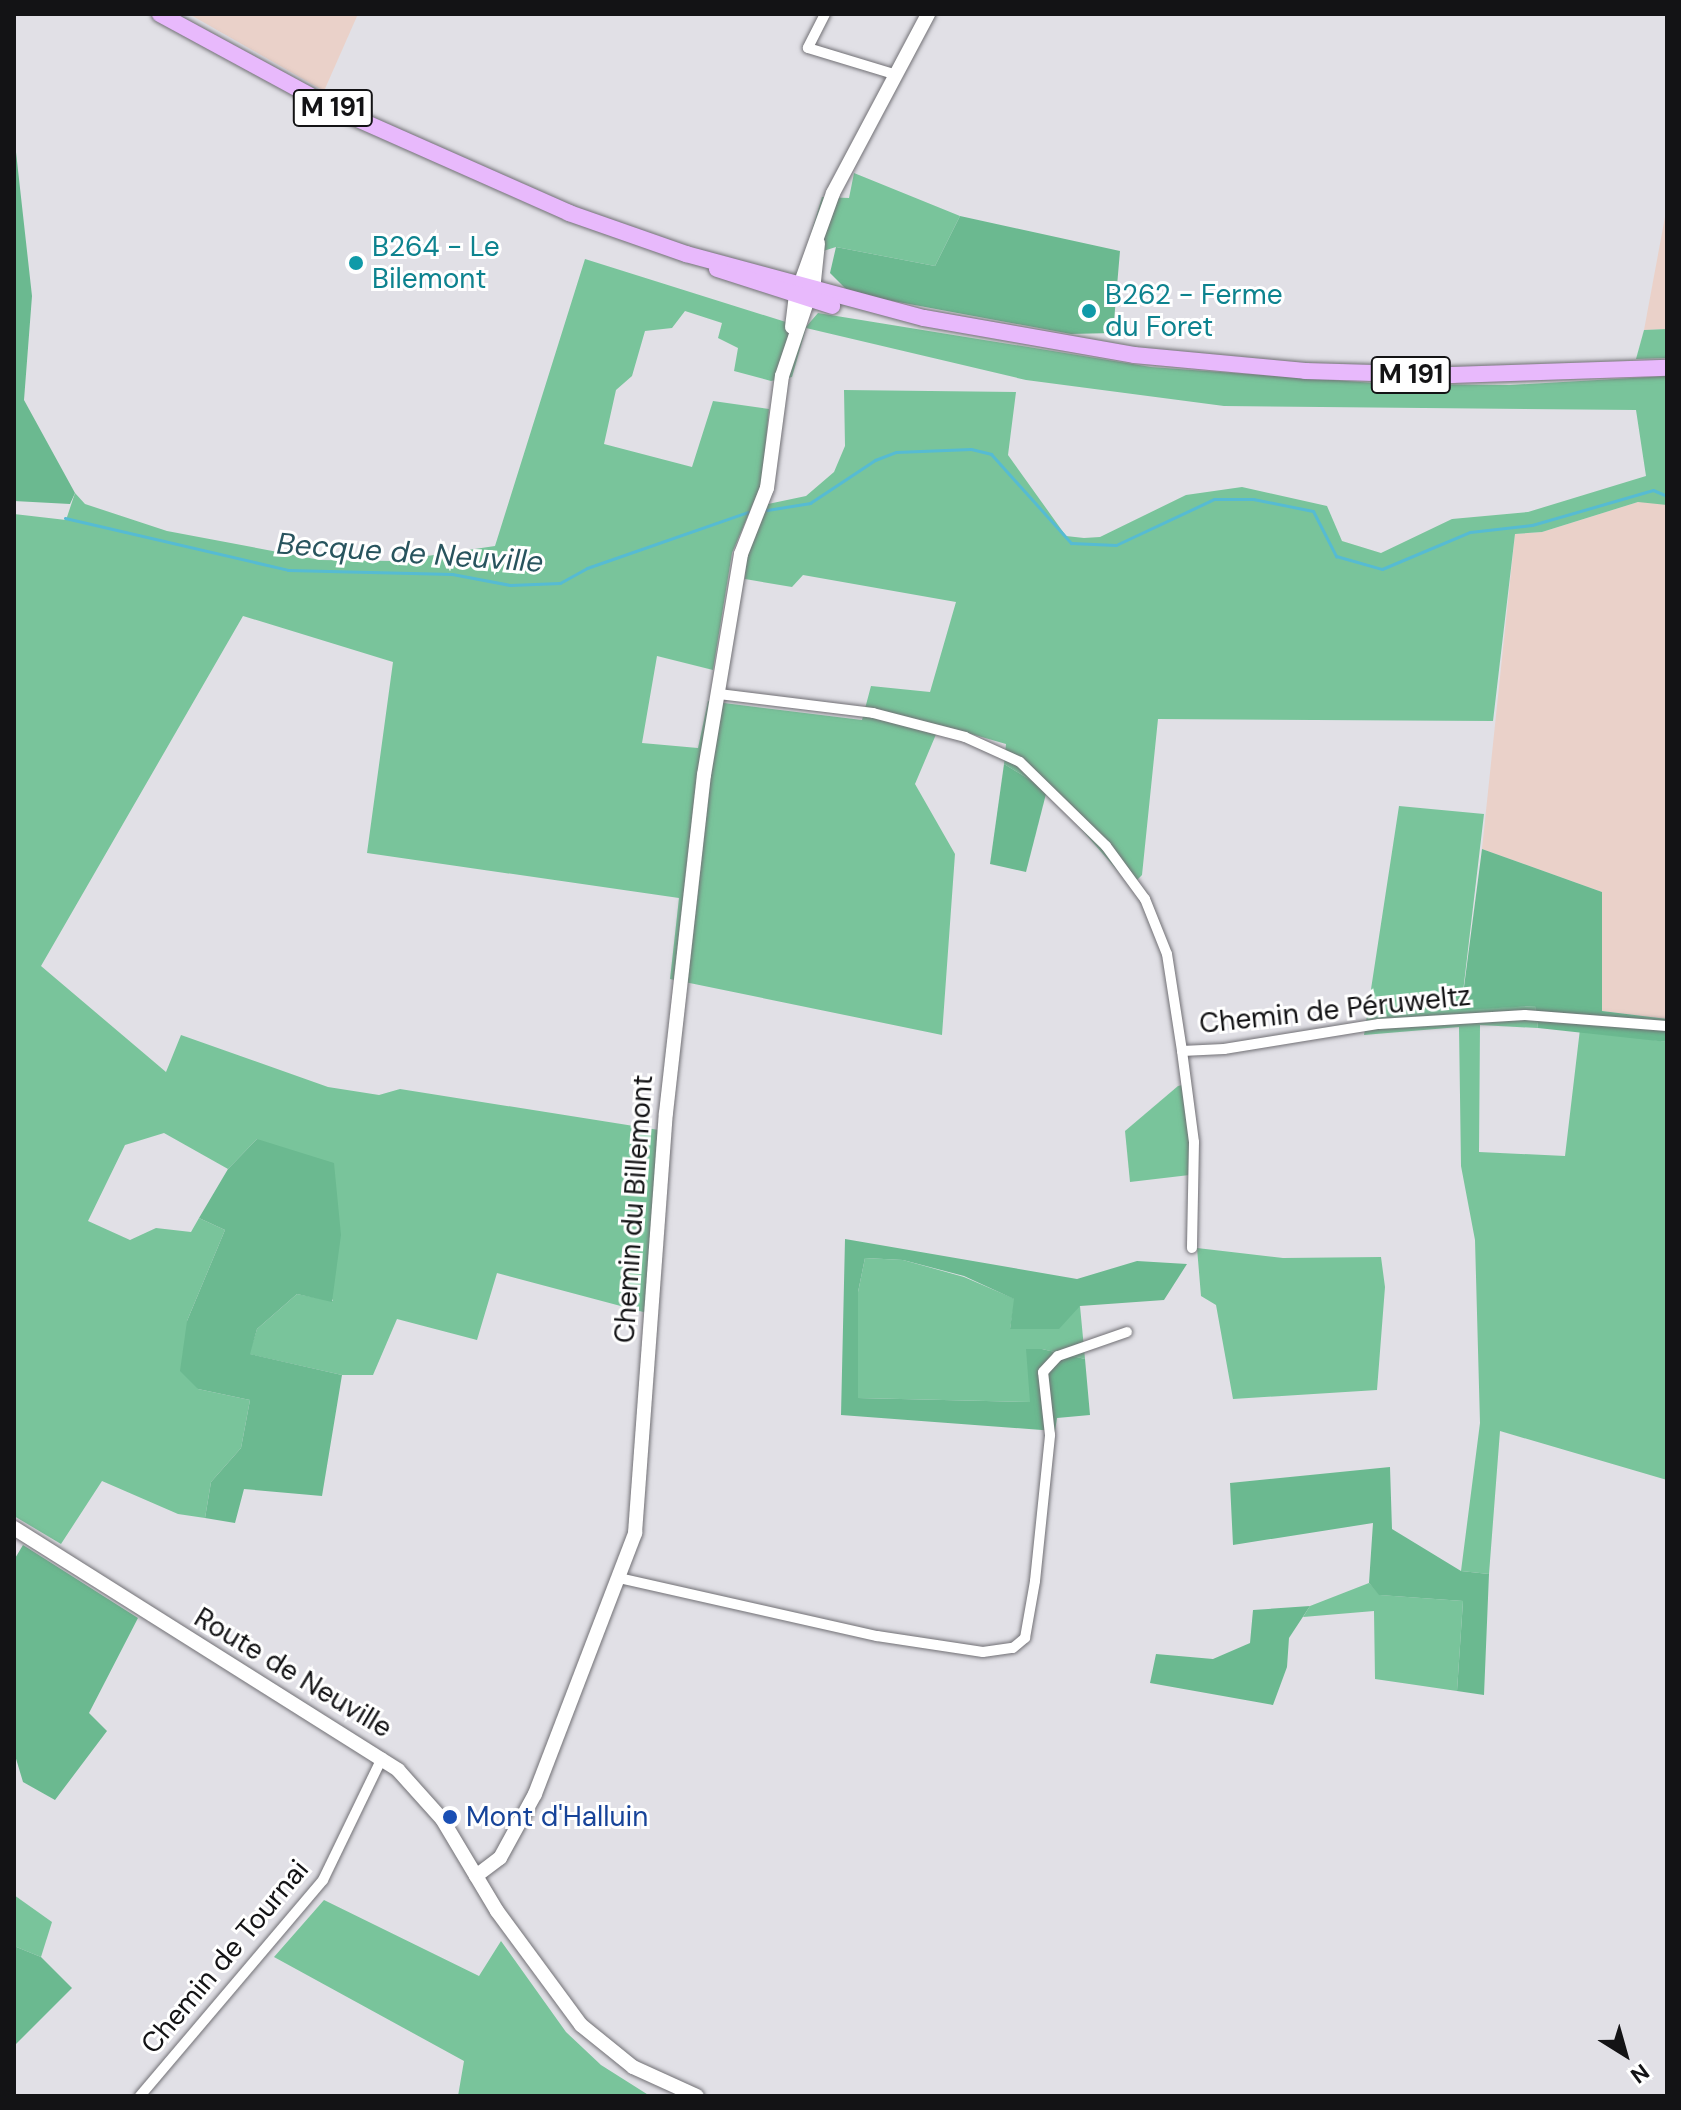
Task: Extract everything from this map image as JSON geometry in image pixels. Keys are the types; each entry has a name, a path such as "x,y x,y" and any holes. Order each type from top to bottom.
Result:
{"main road":[{"name":"M 191","path":"160,14 434,156 686,254 804,292 1104,351 1294,370 1452,375 1667,368"}],"street":[{"path":"825,14 808,48 897,75"},
{"name":"Chemin du Billemont","path":"476,1876 500,1858 535,1794 591,1639 633,1544 640,1497 678,987 741,554 767,488 787,353 833,193 928,14"},
{"name":"Chemin de Péruweltz","path":"719,694 873,713 965,737 1020,762 1106,846 1145,899 1167,954 1182,1051 1224,1049 1379,1024 1525,1015 1667,1026"},
{"path":"1182,1051 1194,1142 1192,1248"},
{"path":"619,1578 877,1636 983,1652 1013,1648 1025,1638 1035,1581 1050,1435 1043,1372 1058,1356 1127,1332"},
{"name":"Route de Neuville","path":"14,1528 382,1758 433,1807 497,1911 523,1960 575,2031 627,2074 673,2096"},
{"name":"Chemin de Tournai","path":"140,2096 323,1880 382,1758"},
{"name":"Route de Neuville","path":"497,1911 587,2032 633,2067 697,2096"}],"shaded area":[{"path":"189,14 358,14 324,91"},
{"path":"1667,206 1667,329 1644,330"},
{"path":"1657,501 1667,505 1667,1019 1602,1011 1602,892 1482,849 1515,534 1542,532 1638,502"}],"green space":[{"path":"14,134 32,296 24,400 75,493 70,504 14,501"},
{"path":"854,173 960,216 935,266 836,247 804,257 822,197 849,198"},
{"path":"960,216 1120,251 1113,333 1071,334 850,293 830,273 836,247 935,266"},
{"path":"585,259 805,328 818,313 1151,367 1388,384 1510,385 1667,376 1667,505 1638,502 1542,532 1515,534 1493,721 1158,719 1142,875 1131,886 1047,790 1004,764 1006,744 940,725 915,784 955,854 942,1035 670,979 679,898 367,853 393,662 243,616 41,966 166,1072 181,1035 328,1087 379,1095 400,1089 659,1130 647,1313 497,1273 477,1340 397,1319 373,1375 342,1375 249,1354 257,1329 297,1294 333,1301 257,1139 228,1169 164,1133 125,1145 88,1221 130,1240 156,1228 191,1232 199,1218 225,1230 187,1321 198,1389 250,1400 241,1448 211,1482 205,1518 178,1514 102,1481 61,1544 14,1516 14,514 66,520 75,493 85,504 167,531 320,560 393,561 495,546","holes":["685,311 722,323 718,338 738,348 734,371 771,381 792,377 806,328 1026,380 1224,406 1636,410 1646,476 1528,512 1452,519 1381,553 1342,541 1327,506 1242,487 1186,495 1100,537 1084,538 1066,536 1008,455 1016,392 844,390 845,446 834,472 806,496 768,504 746,552 745,579 792,587 803,575 956,602 930,692 871,686 862,720 708,701 698,748 642,743 657,656 713,670 732,553 762,483 769,409 713,401 692,467 604,444 616,390 632,376 645,331 672,328"]},
{"path":"1667,329 1667,358 1636,359 1644,330"},
{"path":"1004,764 1047,790 1026,872 990,864"},
{"path":"1399,806 1484,814 1461,1009 1535,1006 1538,1028 1480,1025 1479,1152 1565,1156 1580,1029 1667,1042 1667,1480 1500,1431 1489,1574 1461,1571 1480,1423 1475,1240 1461,1166 1459,1027 1364,1035"},
{"path":"1482,849 1602,892 1602,1011 1667,1019 1667,1042 1538,1028 1535,1006 1461,1010"},
{"path":"1191,1083 1198,1174 1130,1182 1125,1131 1178,1086"},
{"path":"257,1139 334,1163 341,1235 332,1302 297,1294 257,1329 250,1354 342,1375 322,1496 244,1489 235,1523 205,1518 211,1482 241,1448 250,1400 198,1389 180,1371 187,1321 225,1230 199,1218 228,1169"},
{"path":"845,1239 1077,1279 1137,1261 1187,1264 1164,1300 1080,1306 1059,1329 1010,1329 1014,1299 964,1276 903,1260 865,1258 858,1292 858,1398 1030,1402 1026,1349 1042,1349 1085,1359 1090,1415 1057,1418 1055,1431 841,1415"},
{"path":"1197,1248 1283,1258 1381,1257 1385,1287 1377,1390 1233,1399 1216,1305 1201,1296"},
{"path":"865,1258 903,1260 964,1277 1015,1299 1010,1329 1080,1306 1085,1359 1042,1349 1030,1402 858,1398 858,1292"},
{"path":"1390,1467 1392,1529 1461,1571 1489,1574 1484,1695 1457,1691 1463,1601 1379,1595 1369,1583 1373,1523 1233,1545 1230,1483"},
{"path":"23,1545 138,1618 89,1713 107,1731 55,1800 23,1782 14,1752 14,1560"},
{"path":"1369,1583 1380,1595 1463,1601 1457,1691 1375,1679 1374,1611 1303,1617 1310,1606"},
{"path":"1310,1606 1289,1638 1287,1667 1273,1705 1150,1683 1156,1654 1213,1659 1250,1643 1253,1610"},
{"path":"14,1895 52,1922 41,1957 14,1946"},
{"path":"324,1900 479,1976 501,1941 566,2032 601,2065 650,2096 458,2096 464,2061 274,1957"},
{"path":"14,1946 41,1957 72,1988 14,2046"}],"waterway":[{"name":"Becque de Neuville","path":"767,510 810,503 875,460 896,452 971,449 991,454 1071,543 1116,545 1214,499 1253,499 1313,511 1336,556 1382,569 1470,532 1532,525 1653,490 1667,496"},
{"name":"Becque de Neuville","path":"65,518 288,570 452,574 510,585 560,583 587,568 748,512"}],"place":[{"name":"B264 - Le Bilemont","path":"356,263"},
{"name":"B262 - Ferme du Foret","path":"1089,311"},
{"name":"Mont d'Halluin","path":"450,1817"}]}
